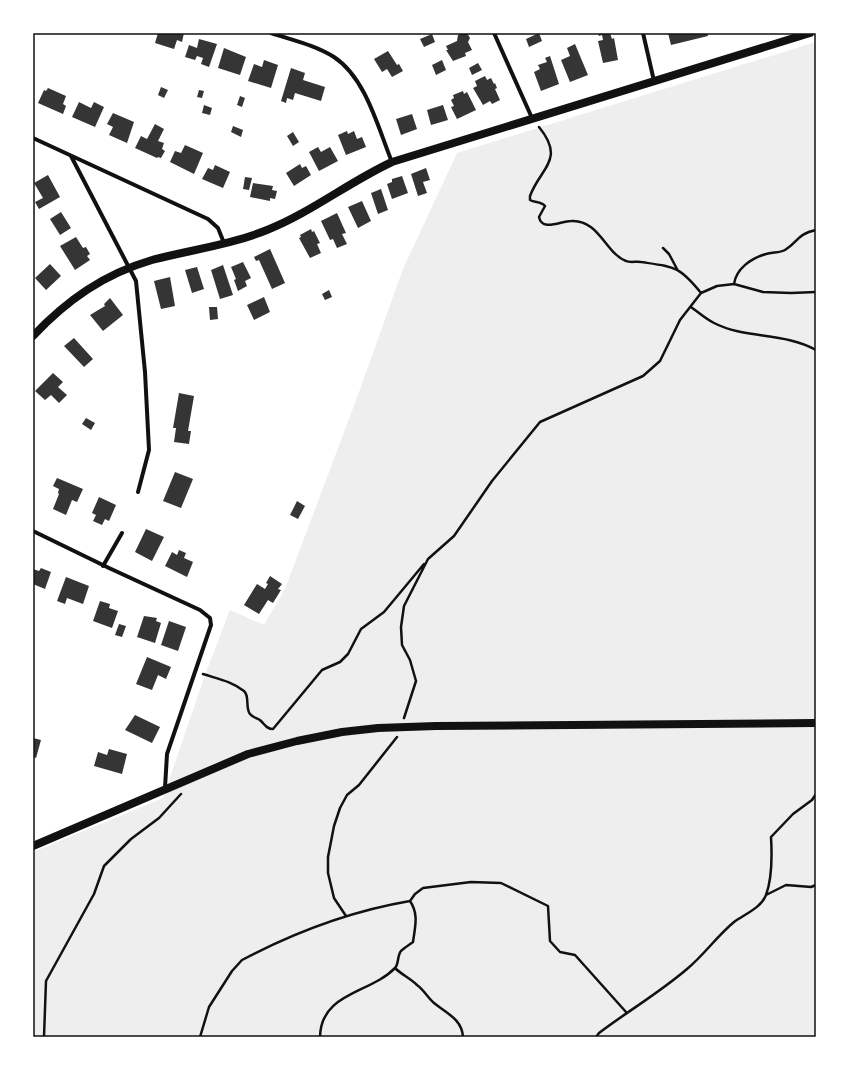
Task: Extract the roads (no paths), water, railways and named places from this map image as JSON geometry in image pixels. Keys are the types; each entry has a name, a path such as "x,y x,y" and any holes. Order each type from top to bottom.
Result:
{"main road":[{"path":"33,336 78,294 102,280 130,267 224,243 275,227 371,172 392,162 810,33"},
{"path":"33,846 165,788 248,754 297,741 342,732 403,727 816,723"}],"street":[{"path":"271,33 318,49 345,66 362,90 392,162"},
{"path":"494,33 532,118"},
{"path":"643,33 654,81"},
{"path":"33,138 208,219 218,228 224,243"},
{"path":"71,156 136,281 145,372 149,450 138,492"},
{"path":"33,531 103,566 208,615 211,625 167,754 165,788"},
{"path":"103,566 122,533"}]}
